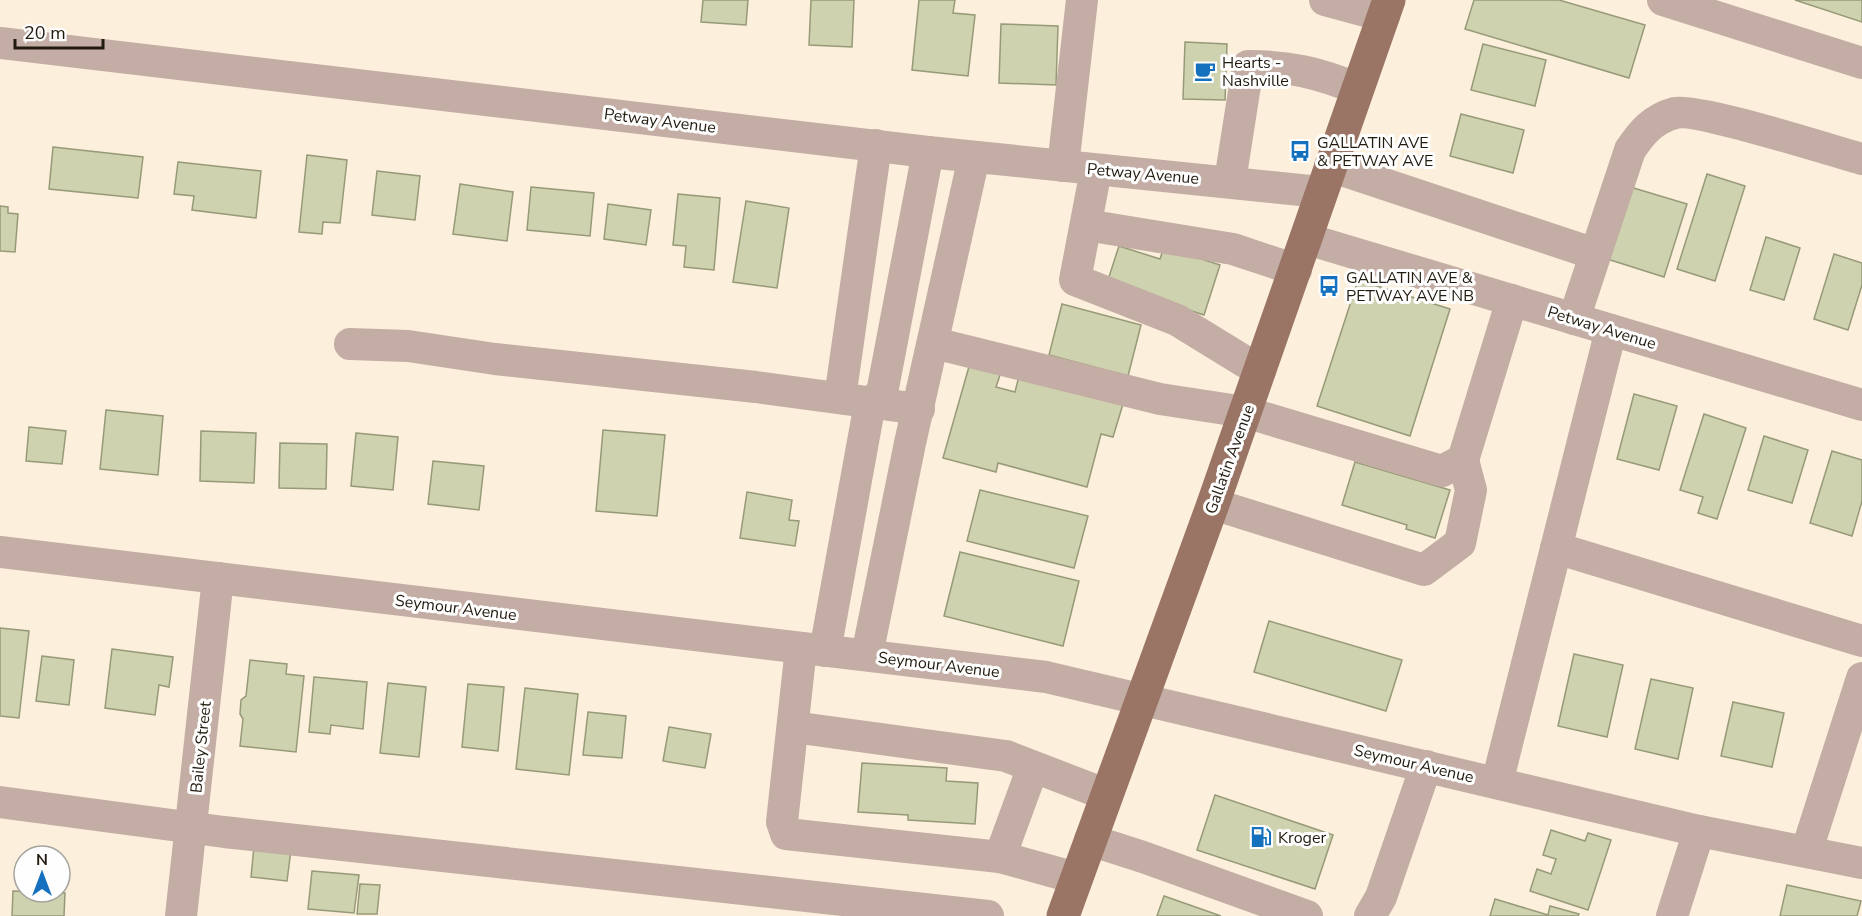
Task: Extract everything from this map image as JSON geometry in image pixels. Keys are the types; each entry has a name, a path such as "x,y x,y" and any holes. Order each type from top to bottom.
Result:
{"main road":[{"name":"Gallatin Avenue","path":"1063,916 1144,699 1386,8"}],"street":[{"path":"1063,166 1082,0"},
{"path":"1325,0 1386,8"},
{"path":"1663,0 1862,63"},
{"name":"Petway Avenue","path":"0,43 1096,170 1230,181 1325,179 1595,254"},
{"path":"1230,181 1248,66 1279,66 1319,73 1358,88"},
{"path":"1574,319 1630,150 1645,129 1657,120 1677,112 1712,118 1862,159"},
{"path":"876,145 855,400 813,650 793,727 782,822 786,834 1000,857 1076,878"},
{"path":"855,400 882,393 928,152"},
{"path":"867,655 974,157"},
{"path":"1096,170 1075,280 1177,320 1260,371"},
{"path":"1086,225 1233,249 1296,270"},
{"name":"Petway Avenue","path":"1307,239 1862,405"},
{"path":"1213,504 1425,570 1460,543 1472,490 1464,460 1512,300"},
{"path":"1497,783 1611,330"},
{"path":"934,343 1160,399 1245,412 1442,471 1464,460"},
{"path":"350,344 408,346 495,359 919,409"},
{"path":"1556,548 1862,641"},
{"name":"Seymour Avenue","path":"0,552 1046,677 1699,831 1807,850 1862,863"},
{"name":"Bailey Street","path":"181,916 218,578"},
{"path":"1807,850 1862,678"},
{"path":"793,727 1006,756 1107,795"},
{"path":"1370,916 1381,897 1426,766"},
{"path":"1000,857 1033,767"},
{"path":"0,802 191,828 988,916"},
{"path":"1672,916 1699,831"},
{"path":"1090,840 1307,916"}],"building":[{"path":"703,0 748,0 746,25 701,22"},
{"path":"811,0 854,0 852,47 809,45"},
{"path":"919,0 955,0 953,13 975,15 968,76 912,70"},
{"path":"1474,0 1559,0 1645,25 1629,78 1465,29"},
{"path":"1795,0 1862,0 1862,22"},
{"path":"1001,24 1058,26 1056,85 999,83"},
{"name":"Hearts - Nashville","path":"1185,42 1227,44 1225,100 1183,99"},
{"path":"1483,44 1546,60 1535,106 1471,90"},
{"path":"1461,114 1524,130 1513,173 1450,156"},
{"path":"53,147 143,157 138,198 49,189"},
{"path":"307,155 347,160 340,223 323,222 322,234 299,232"},
{"path":"178,162 261,171 256,218 192,210 194,196 174,194"},
{"path":"377,171 420,176 415,220 372,215"},
{"path":"1707,174 1745,186 1715,281 1677,269"},
{"path":"460,184 513,192 507,241 453,234"},
{"path":"1627,186 1687,204 1664,277 1604,258"},
{"path":"531,187 594,193 590,236 527,230"},
{"path":"678,194 720,198 714,270 684,267 686,246 673,245"},
{"path":"746,201 789,208 777,288 733,282"},
{"path":"608,204 651,210 646,245 604,239"},
{"path":"0,206 8,207 8,213 18,214 15,252 0,251"},
{"path":"1766,237 1800,248 1784,300 1750,290"},
{"path":"1119,246 1160,259 1164,247 1220,265 1204,315 1107,283"},
{"path":"1834,254 1862,263 1862,285 1848,330 1814,319"},
{"path":"1358,280 1450,309 1410,436 1317,406"},
{"path":"1062,304 1141,325 1128,376 1049,355"},
{"path":"970,363 1001,372 996,387 1015,392 1019,376 1123,404 1113,437 1101,434 1087,487 998,463 996,472 943,458"},
{"path":"1634,394 1677,406 1659,470 1617,459"},
{"path":"106,410 163,416 158,475 100,469"},
{"path":"1704,414 1746,428 1717,519 1698,513 1703,497 1680,490"},
{"path":"29,427 66,431 62,464 26,461"},
{"path":"603,430 665,435 657,516 596,511"},
{"path":"201,431 256,433 254,483 200,481"},
{"path":"356,433 398,437 393,490 351,486"},
{"path":"1764,436 1808,450 1792,503 1748,490"},
{"path":"280,443 327,444 326,489 279,488"},
{"path":"1832,451 1862,460 1862,501 1852,536 1810,523"},
{"path":"433,461 484,466 479,510 428,504"},
{"path":"1355,462 1450,490 1435,538 1406,529 1407,525 1342,505"},
{"path":"980,490 1088,516 1074,568 967,541"},
{"path":"747,492 792,500 789,520 799,521 795,546 740,538"},
{"path":"960,552 1079,581 1063,646 944,616"},
{"path":"1269,621 1402,660 1386,711 1254,672"},
{"path":"0,628 29,631 19,718 0,716"},
{"path":"112,649 173,657 169,687 159,685 155,715 105,708"},
{"path":"1574,654 1623,665 1607,737 1558,726"},
{"path":"42,656 74,660 69,705 36,701"},
{"path":"250,660 287,664 286,674 304,676 296,752 240,746 243,719 240,714 241,700 246,696"},
{"path":"314,677 367,682 363,729 331,725 330,734 309,732"},
{"path":"1651,679 1693,688 1678,759 1635,749"},
{"path":"388,683 426,687 419,757 380,753"},
{"path":"468,684 504,687 498,751 462,747"},
{"path":"525,688 578,694 569,775 516,769"},
{"path":"1733,702 1784,713 1772,767 1721,756"},
{"path":"588,712 626,716 622,758 583,755"},
{"path":"669,727 711,734 705,768 663,761"},
{"path":"862,763 947,768 946,781 978,783 975,824 908,820 908,815 858,812"},
{"path":"1215,795 1333,835 1315,889 1197,850"},
{"path":"1551,830 1585,841 1588,833 1611,840 1588,910 1530,891 1537,869 1551,874 1556,859 1543,855"},
{"path":"254,846 291,850 287,881 251,877"},
{"path":"312,871 359,875 354,913 308,909"},
{"path":"360,884 380,885 377,914 357,914"},
{"path":"1787,885 1861,901 1857,916 1780,916"},
{"path":"1164,896 1221,916 1157,916"},
{"path":"1495,899 1548,915 1550,906 1579,914 1578,916 1490,916"},
{"path":"12,904 65,904 64,916 12,916"}],"place":[{"name":"Hearts - Nashville","path":"1205,71"},
{"name":"GALLATIN AVE & PETWAY AVE","path":"1300,151"},
{"name":"GALLATIN AVE & PETWAY AVE NB","path":"1329,286"},
{"name":"Kroger","path":"1261,837"}]}
